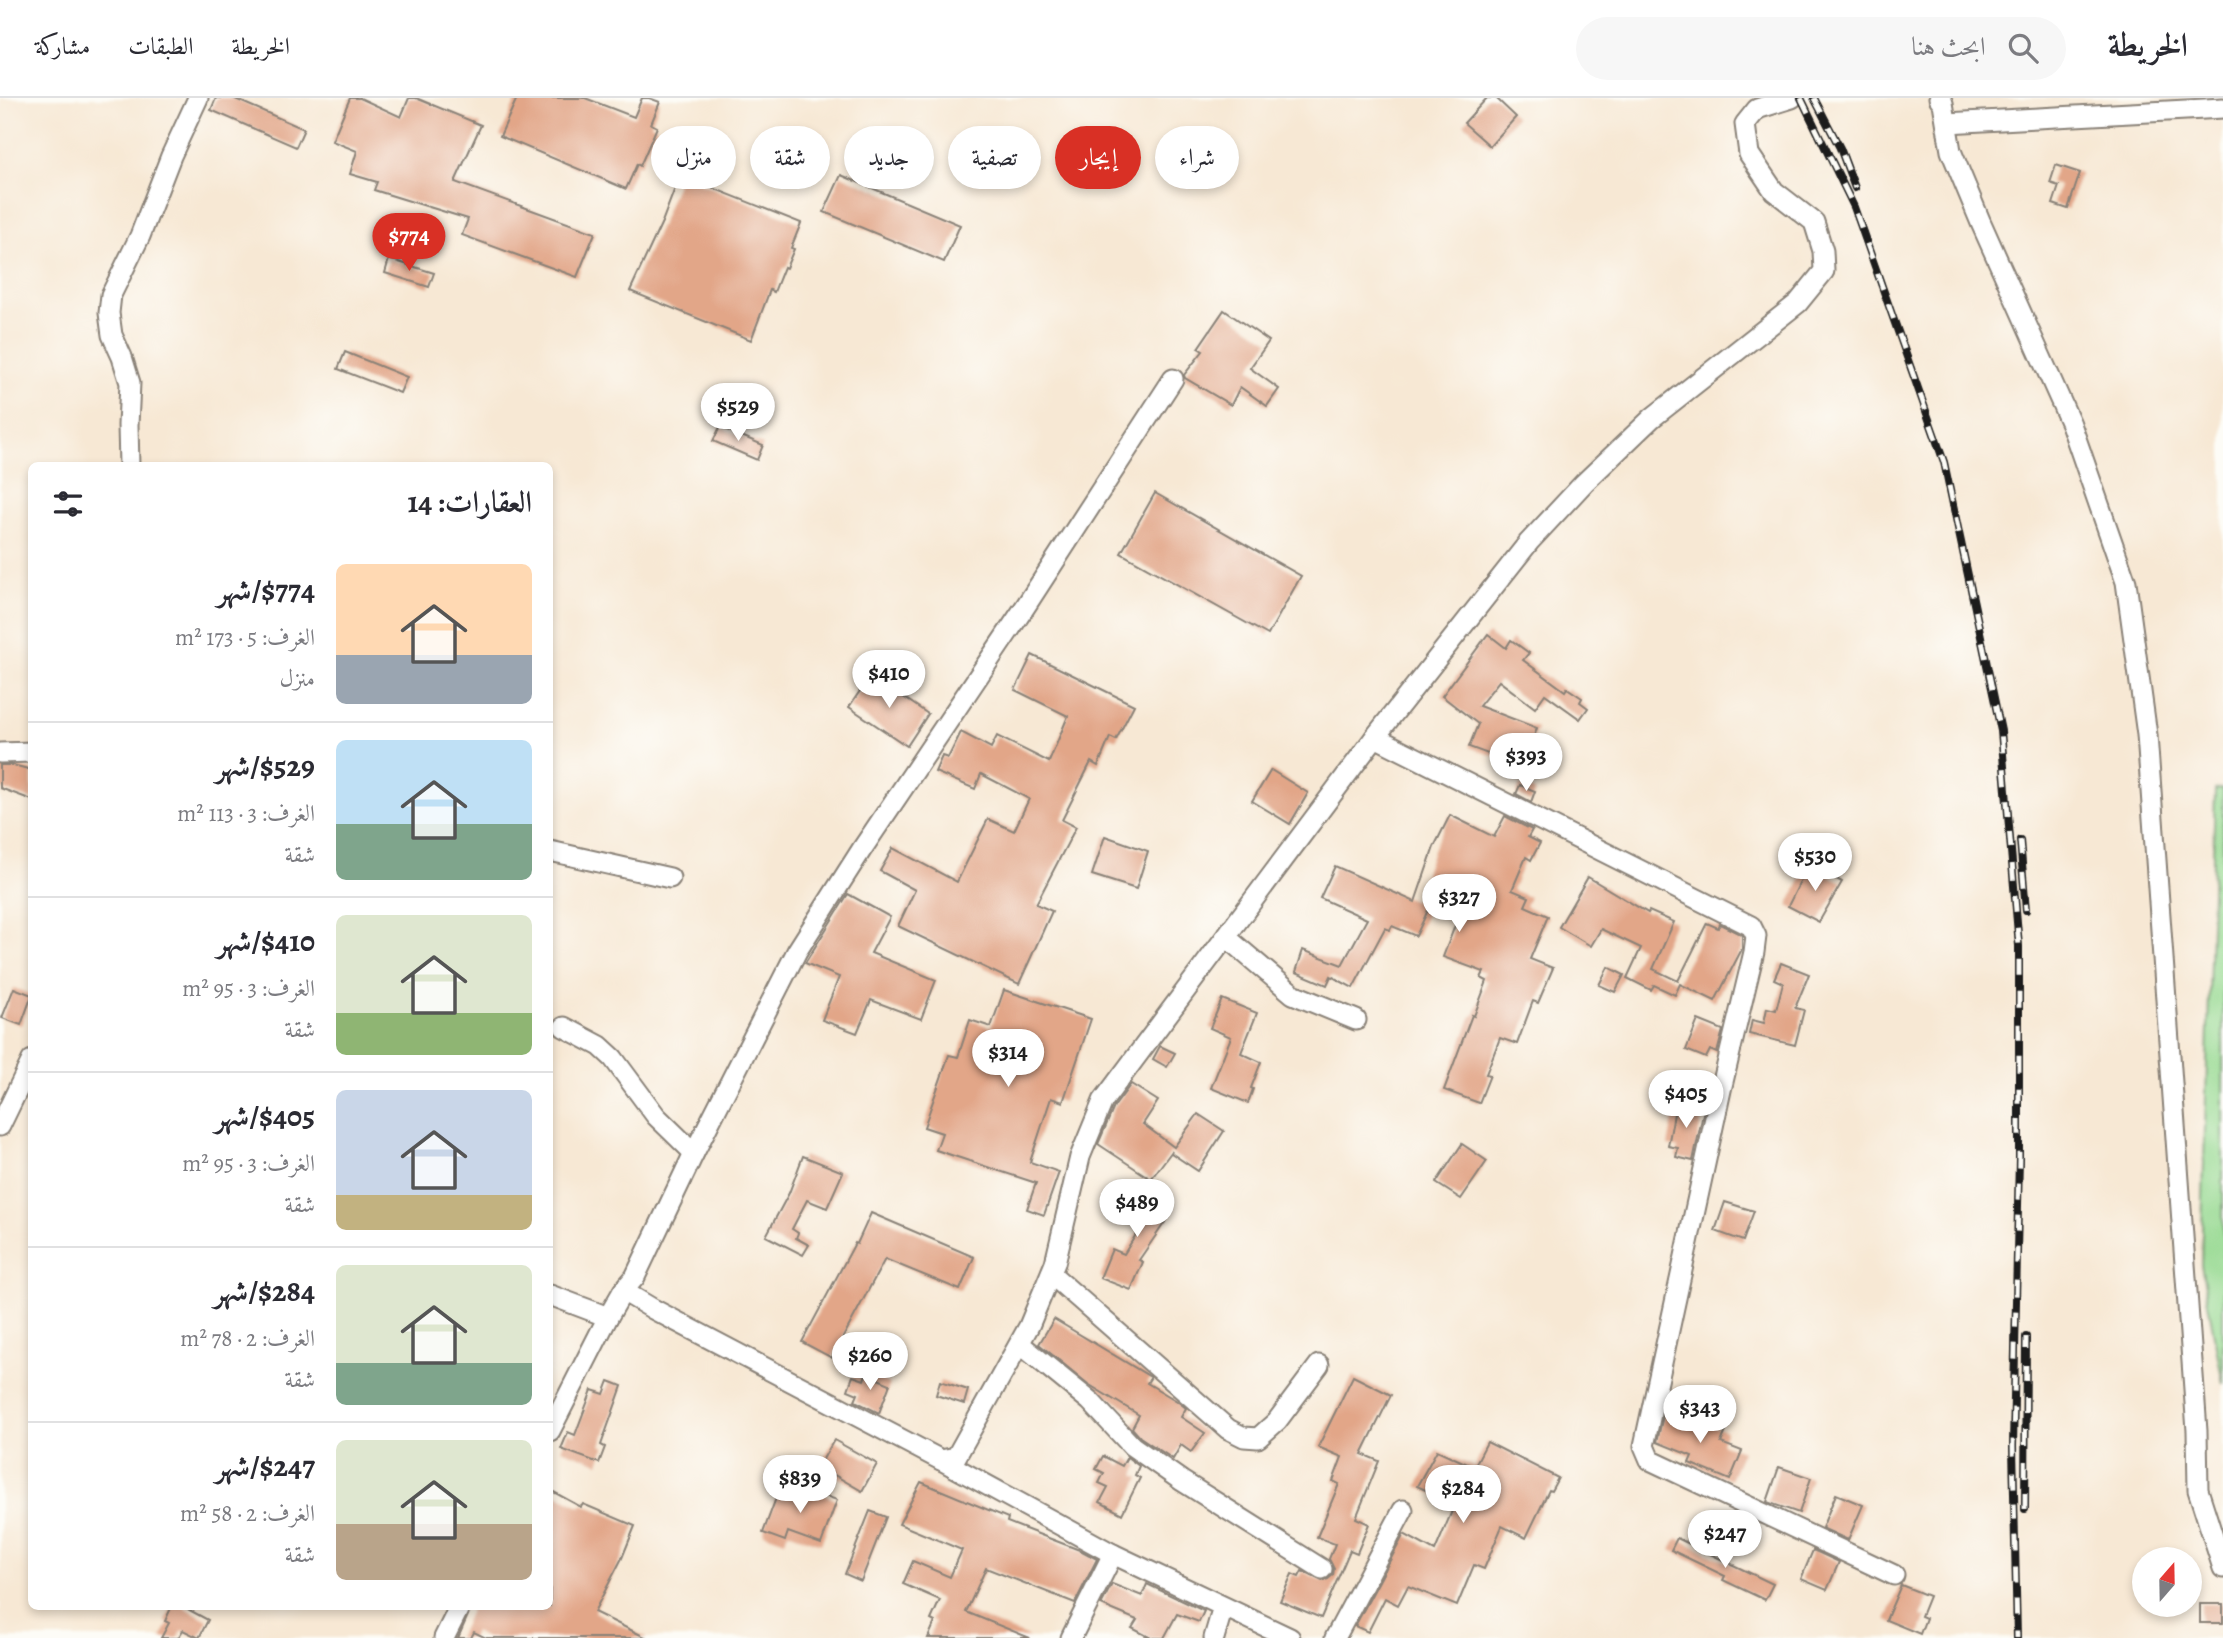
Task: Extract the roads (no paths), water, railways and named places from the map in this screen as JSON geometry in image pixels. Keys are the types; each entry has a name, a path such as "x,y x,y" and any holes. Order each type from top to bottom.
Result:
{"street":[{"path":"129,462 130,383 112,335 109,313 111,295 140,236 171,156 198,98"},
{"path":"941,1460 957,1457 1029,1326 1055,1263 1080,1157 1103,1101 1375,737 1529,542 1584,483 1652,418 1798,303 1824,271 1823,251 1814,222 1774,191 1749,154 1745,124 1757,109 1792,98"},
{"path":"1939,98 1943,103 1951,151 2071,424 2126,582 2147,735 2196,1418 2198,1490 2223,1569"},
{"path":"1947,124 2223,108"},
{"path":"553,1425 608,1317 635,1277 694,1153 797,951 1173,379"},
{"path":"1375,737 1751,926 1756,936 1754,952 1721,1090 1644,1446 1650,1460 1894,1575"},
{"path":"0,753 28,752"},
{"path":"553,852 670,878"},
{"path":"1226,937 1293,994 1356,1020"},
{"path":"564,1027 600,1046 613,1058 656,1116 694,1153"},
{"path":"0,1126 28,1068"},
{"path":"1051,1274 1228,1429 1244,1437 1258,1438 1277,1421 1319,1365"},
{"path":"623,1292 1113,1553 1290,1638"},
{"path":"553,1296 608,1317"},
{"path":"1020,1343 1090,1401 1132,1446 1182,1481 1322,1569"},
{"path":"1343,1636 1403,1510"},
{"path":"1072,1638 1113,1553"},
{"path":"1214,1638 1223,1607"},
{"path":"444,1638 458,1610"}],"railway":[{"path":"1801,98 1854,207 1944,462 2001,731 2019,946 2019,1157 2013,1446 2017,1638"},
{"path":"1814,98 1840,148 1855,188"},
{"path":"2020,840 2026,910"},
{"path":"2025,1509 2026,1337"}]}
